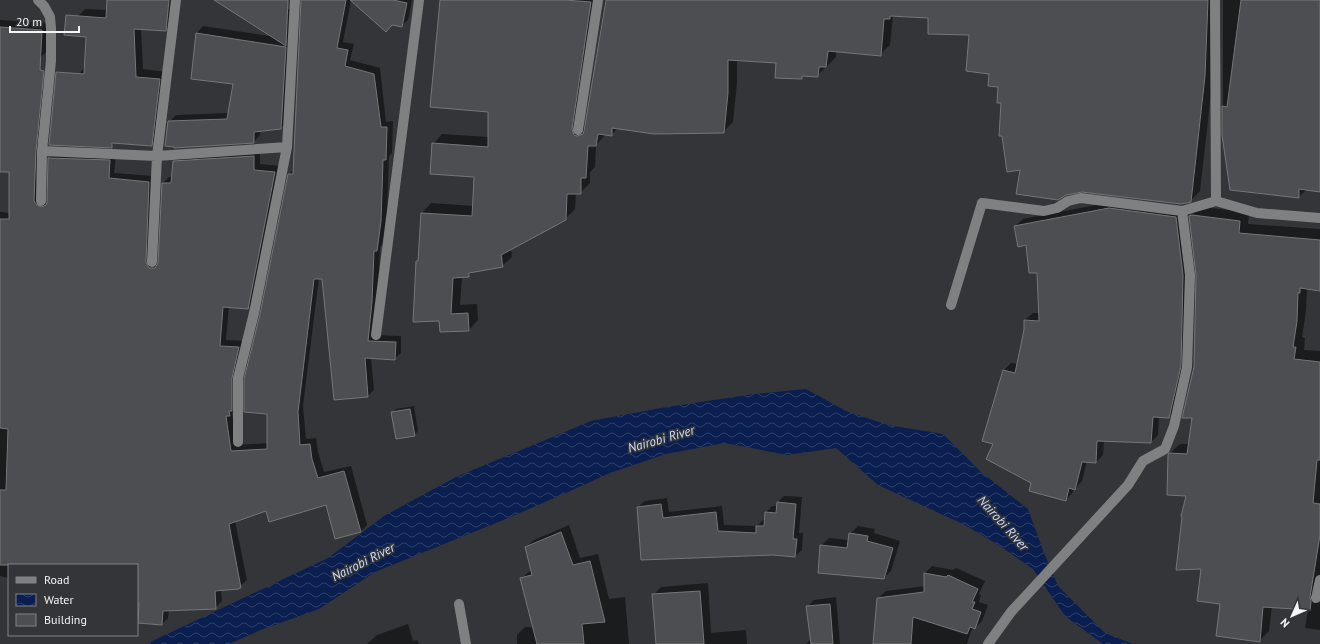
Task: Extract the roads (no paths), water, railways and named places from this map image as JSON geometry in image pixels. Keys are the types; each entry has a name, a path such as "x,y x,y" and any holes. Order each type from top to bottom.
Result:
{"street":[{"path":"38,0 44,6 50,17 51,28 51,61 42,151 41,201"},
{"path":"152,262 157,156 176,0"},
{"path":"238,442 238,378 254,313 287,147 295,0"},
{"path":"376,335 419,0"},
{"path":"1215,0 1216,201"},
{"path":"578,130 596,1"},
{"path":"42,151 157,156 287,147"},
{"path":"951,305 982,203 1044,211 1057,208 1068,201 1081,198 1182,211 1216,201 1257,213 1320,218"},
{"path":"988,644 1011,612 1070,546 1128,485 1143,462 1165,449 1174,426 1187,367 1190,275 1182,211"},
{"path":"1316,598 1320,580"},
{"path":"459,604 466,644"}],"water":[{"name":"Nairobi River","path":"806,389 846,411 888,425 943,434 981,472 1028,509 1058,586 1105,633 1133,644 1103,644 1065,616 1033,569 1000,546 965,525 878,485 836,448 787,455 725,443 666,454 610,473 501,521 375,572 319,609 261,630 229,644 146,644 328,558 384,516 456,477 591,421 661,408 754,394"}]}
